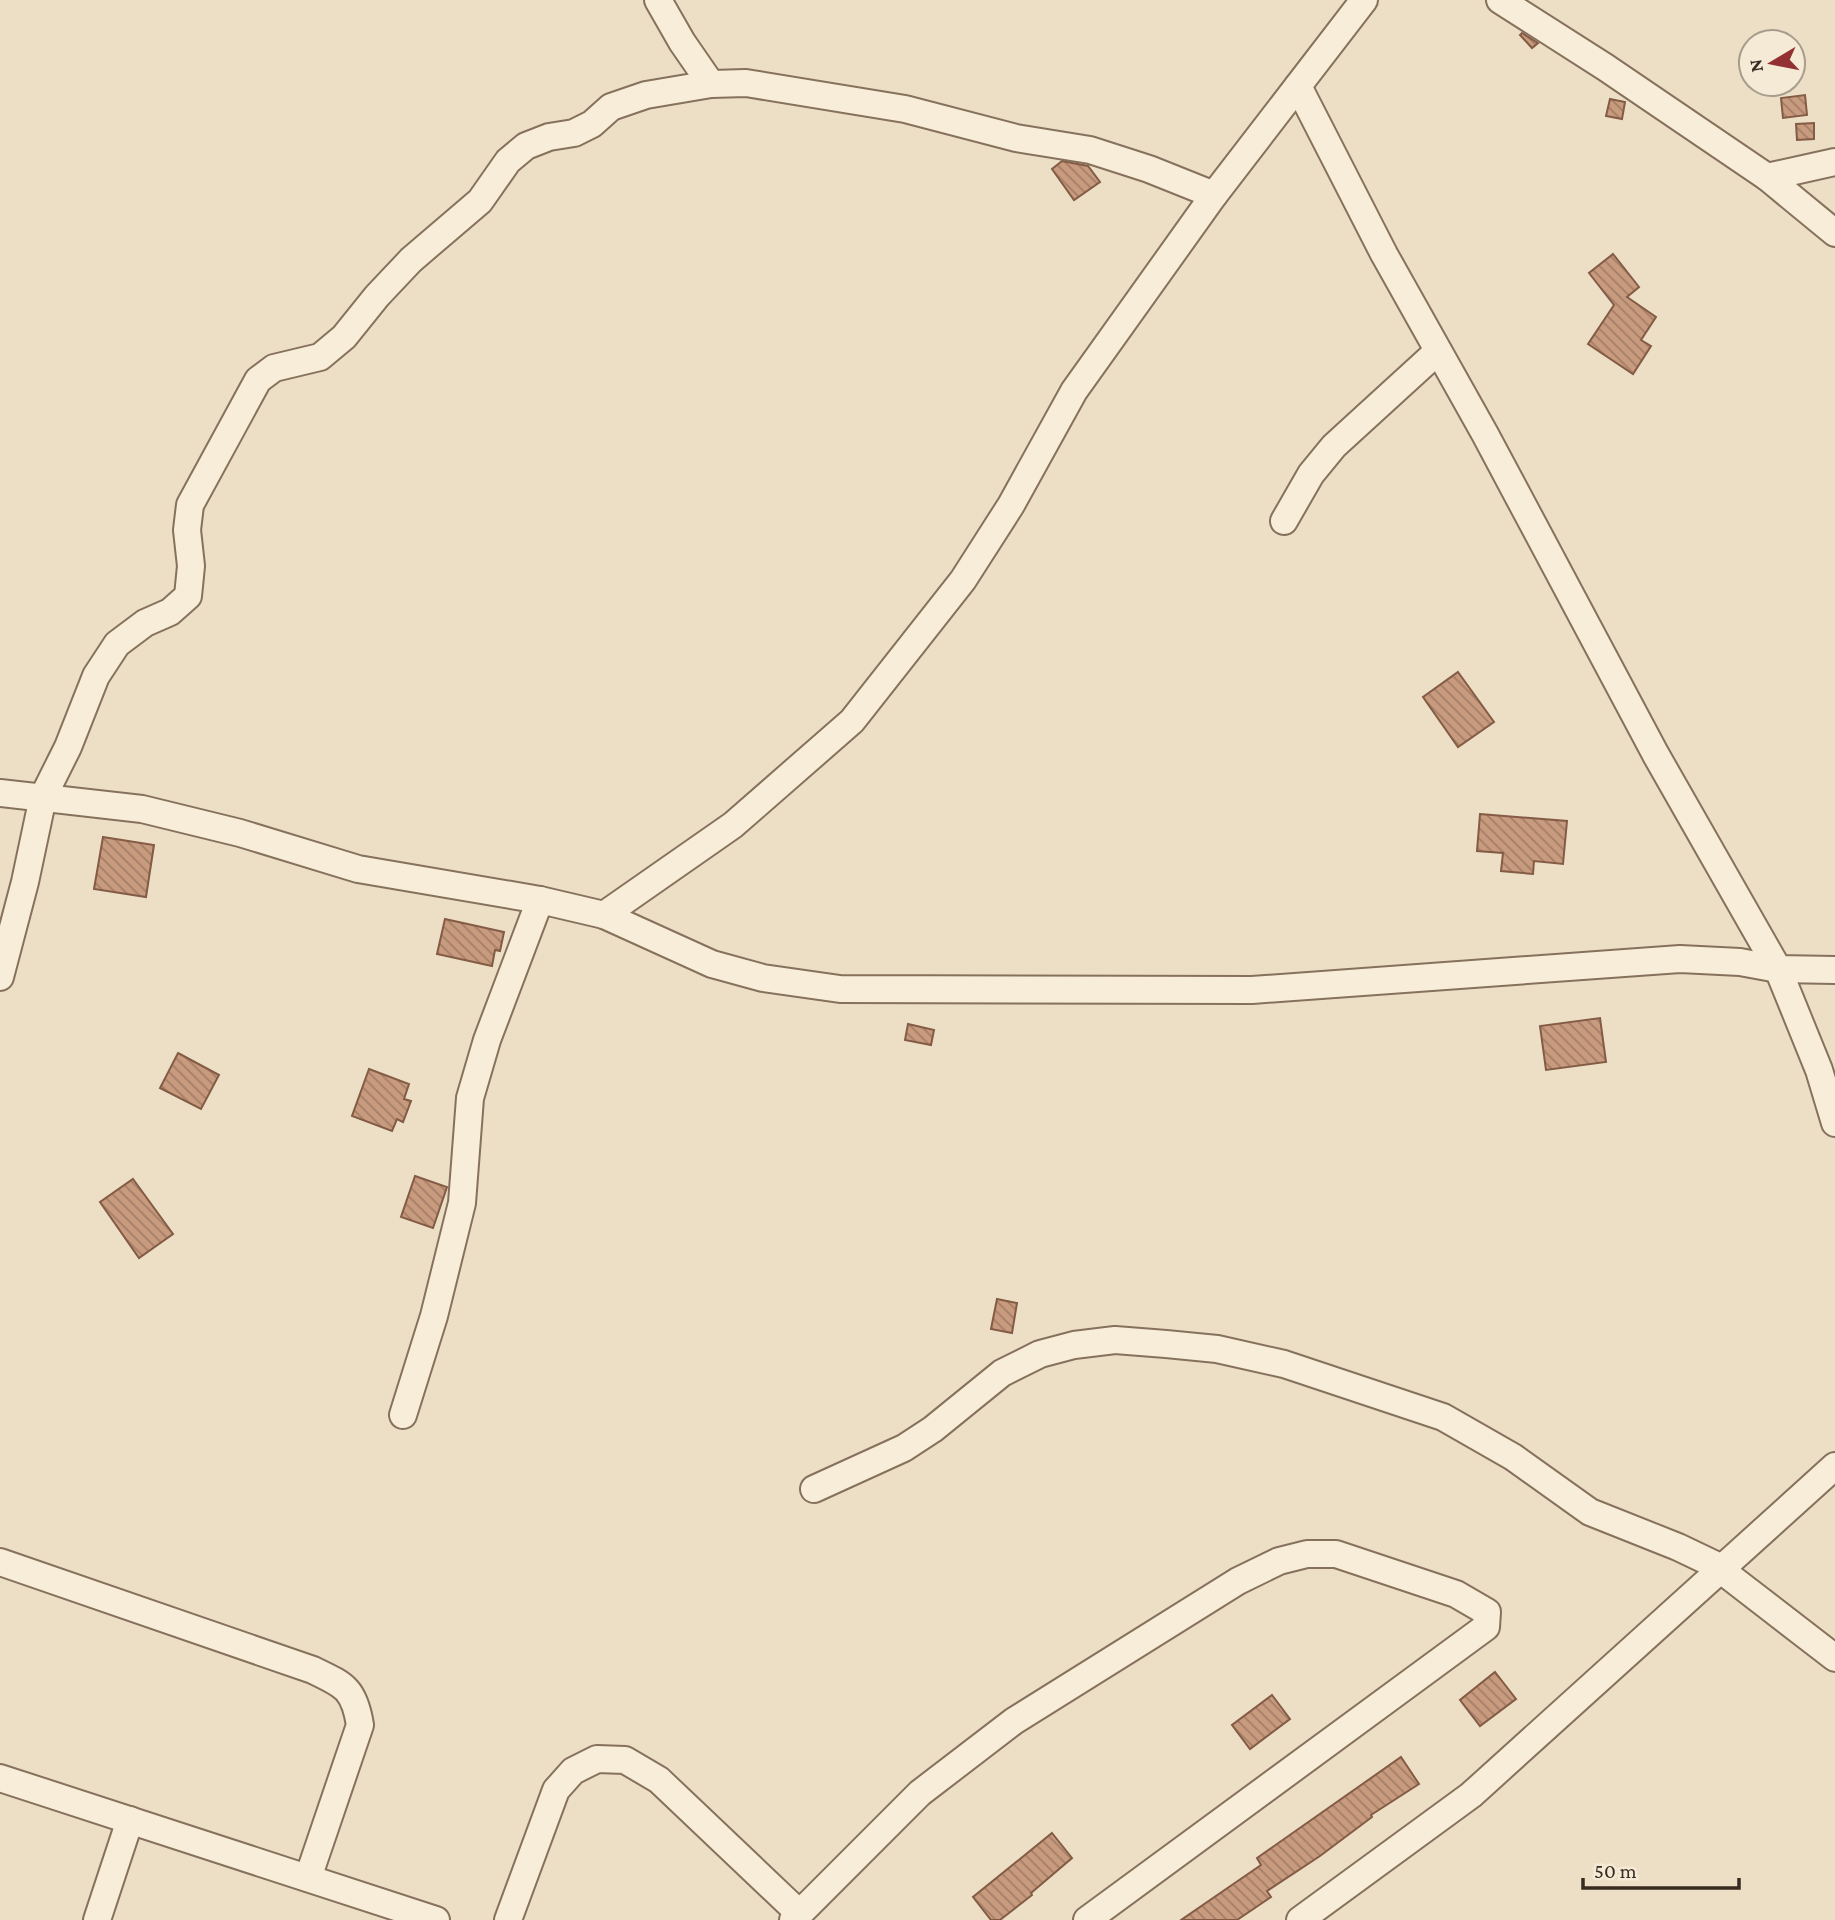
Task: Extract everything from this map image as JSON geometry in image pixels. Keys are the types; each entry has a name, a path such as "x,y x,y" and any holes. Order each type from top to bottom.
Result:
{"street":[{"path":"658,0 711,84"},
{"path":"604,915 733,825 852,721 963,580 1011,505 1074,391 1214,195 1364,0"},
{"path":"1500,0 1605,67 1767,177 1835,233"},
{"path":"0,977 43,797 68,747 96,676 117,643 145,623 170,612 188,596 191,565 187,530 190,505 258,380 274,368 320,357 344,337 411,260 480,201 508,161 526,146 549,137 574,133 592,124 611,107 646,95 711,84 746,83 905,109 1016,138 1090,150 1149,169 1214,195"},
{"path":"1298,86 1384,254 1492,447 1656,755 1777,969 1819,1070 1835,1123"},
{"path":"1767,177 1835,162"},
{"path":"1284,521 1311,474 1334,446 1438,351"},
{"path":"0,793 142,809 240,833 358,869 540,900 604,915 712,964 763,978 840,989 1252,990 1680,959 1740,962 1777,969 1835,970"},
{"path":"403,1415 434,1316 461,1203 470,1097 487,1040 540,900"},
{"path":"814,1489 905,1448 1002,1373 1040,1354 1074,1345 1115,1340 1217,1349 1283,1364 1443,1417 1514,1457 1590,1512 1678,1547 1721,1569 1835,1658"},
{"path":"1300,1920 1472,1795 1835,1466"},
{"path":"508,1920 556,1790 573,1771 597,1759 625,1760 659,1780 796,1917 920,1793 1014,1721 1238,1581 1279,1562 1307,1554 1336,1554 1456,1594 1487,1612 1486,1627 1461,1647 1087,1920"},
{"path":"0,1562 313,1670 343,1684 356,1706 359,1725 308,1878"},
{"path":"0,1778 436,1920"},
{"path":"97,1920 130,1820"}],"building":[{"path":"1522,33 1538,43 1532,48 1520,35"},
{"path":"1781,98 1805,98 1807,115 1783,118"},
{"path":"1610,99 1625,102 1622,119 1606,116"},
{"path":"1814,123 1814,139 1797,140 1796,124"},
{"path":"1062,161 1088,166 1100,182 1074,200 1052,169"},
{"path":"1613,254 1639,287 1627,297 1656,317 1641,340 1651,346 1633,374 1588,344 1614,305 1589,273"},
{"path":"1458,672 1494,722 1458,747 1423,697"},
{"path":"1480,814 1567,821 1563,864 1534,861 1533,874 1501,871 1503,853 1477,851"},
{"path":"103,837 154,845 146,897 94,889"},
{"path":"445,919 504,932 500,951 495,950 492,966 437,954"},
{"path":"1600,1018 1606,1062 1546,1070 1540,1026"},
{"path":"908,1024 934,1030 931,1045 905,1040"},
{"path":"178,1053 219,1075 201,1109 160,1088"},
{"path":"369,1069 409,1084 404,1099 411,1101 403,1122 397,1119 392,1131 352,1116"},
{"path":"415,1176 447,1187 433,1228 401,1217"},
{"path":"133,1179 173,1234 139,1258 100,1202"},
{"path":"997,1299 1017,1303 1012,1333 991,1329"},
{"path":"1495,1672 1516,1699 1480,1726 1460,1700"},
{"path":"1272,1695 1290,1719 1250,1749 1232,1725"},
{"path":"1401,1757 1419,1784 1371,1815 1372,1817 1320,1856 1267,1891 1271,1897 1237,1920 1181,1920 1261,1865 1257,1858"},
{"path":"1052,1833 1072,1858 1000,1920 991,1920 973,1897"}]}
